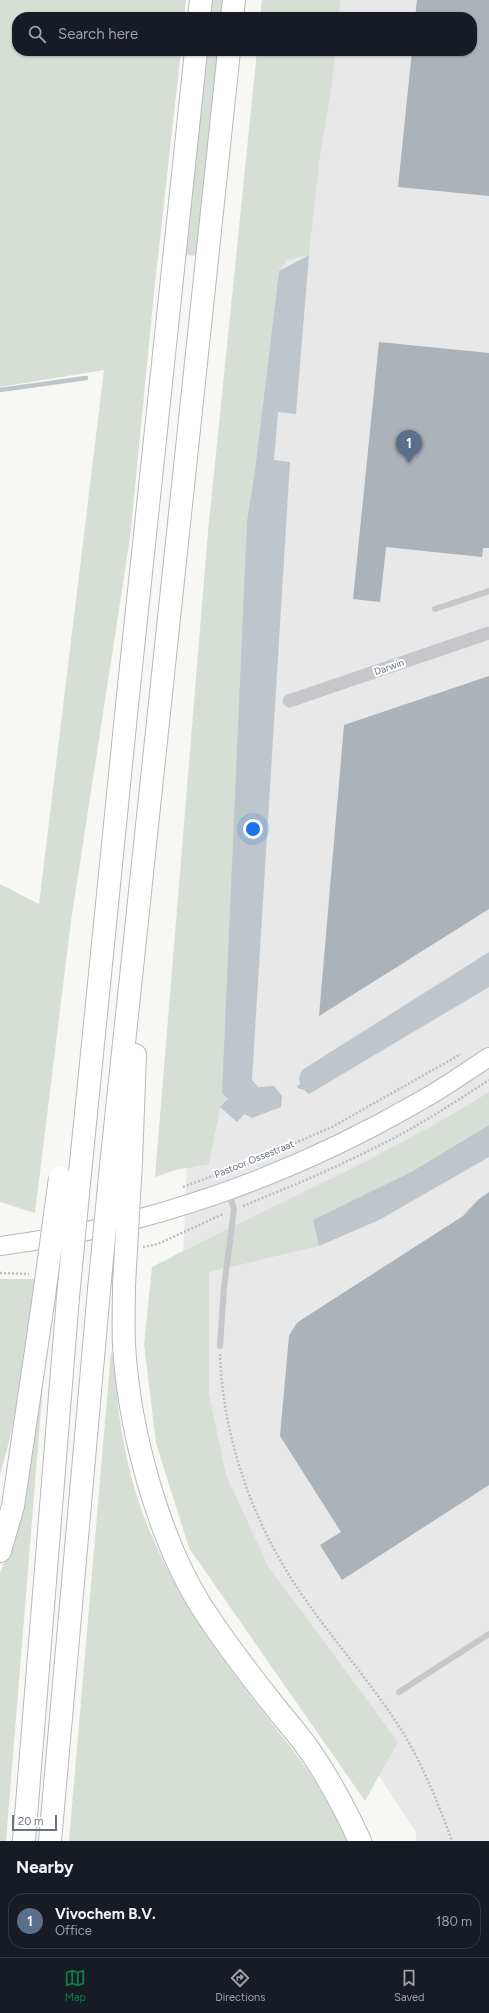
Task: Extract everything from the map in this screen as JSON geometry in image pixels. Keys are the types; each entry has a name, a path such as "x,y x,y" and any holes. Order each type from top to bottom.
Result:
{"highway":[{"path":"200,12 201,0"},
{"path":"233,12 234,0"},
{"path":"0,1551 13,1506 43,1303 70,1175 83,1135 123,736 195,56"},
{"path":"228,56 132,962 121,1164 124,1344 129,1395 138,1439 163,1531 182,1571 206,1614 261,1689 312,1754 343,1805 360,1841"},
{"path":"50,1841 99,1290 121,1164"},
{"path":"24,1841 68,1297 70,1175"}],"main road":[{"name":"Pastoor Ossestraat","path":"0,1246 54,1238 108,1227 228,1191 283,1170 338,1145 420,1101 489,1057"}],"street":[{"name":"Darwin","path":"289,701 489,633"}],"lane":[{"path":"435,609 489,591"},
{"path":"220,1346 224,1288 234,1209 228,1191"},
{"path":"399,1692 489,1634"}],"path":[{"name":"Pastoor Ossestraat","path":"182,1187 253,1161 332,1127 463,1053"},
{"path":"220,1346 220,1371 226,1412 238,1464 254,1510 275,1551 298,1590 402,1731 424,1772 452,1841"}],"shaded area":[{"path":"0,0 186,0 185,12 12,12 12,56 180,56 154,293 130,538 71,921 35,1213 0,1202 0,884 39,904 104,370 0,387"},
{"path":"210,0 232,0 231,12 209,12"},
{"path":"262,0 340,0 339,12 261,12"},
{"path":"287,0 489,0 489,1841 417,1841 415,1831 253,1582 179,1353 187,1162 283,56 477,56 477,12 286,12"},
{"path":"204,56 225,56 205,256 182,255"},
{"path":"256,56 335,56 332,84 319,162 309,255 287,260 279,271 255,470 247,521 228,1099 220,1108 209,1164 176,1170 155,1177 208,532"},
{"path":"309,255 296,414 278,412 274,460 290,462 252,1080 258,1087 274,1086 282,1096 281,1107 252,1118 244,1114 237,1122 220,1107 228,1099 222,1093 247,521 255,470 279,271"},
{"path":"489,952 489,987 309,1094 302,1089 299,1089 297,1086 300,1084 299,1078 302,1070"},
{"path":"489,1092 489,1125 413,1171 313,1220 319,1246 209,1272 209,1394 226,1475 268,1566 398,1742 365,1801 189,1548 156,1443 144,1344 152,1267 365,1162 448,1117"},
{"path":"489,1125 489,1157 379,1220 319,1246 313,1220 413,1171"},
{"path":"0,1279 36,1279 26,1353 17,1402 7,1451 0,1475"},
{"path":"111,1352 114,1353 121,1425 125,1449 142,1512 154,1542 183,1598 200,1625 312,1777 338,1819 348,1841 69,1841"},
{"path":"45,1360 6,1841 0,1841 0,1573 7,1554"}],"building":[{"path":"417,0 489,0 489,196 398,187 411,56 477,56 477,12 416,12"},
{"path":"379,342 489,353 489,548 483,548 482,557 386,547 380,602 353,599"},
{"path":"489,676 489,909 319,1016 344,725"},
{"path":"489,1192 489,1485 342,1580 320,1545 341,1532 280,1436 289,1336 296,1324 301,1320 463,1216 478,1200"}],"waterway":[{"path":"0,390 86,378"}],"place":[{"name":"Vivochem B.V.","path":"409,463"}]}
